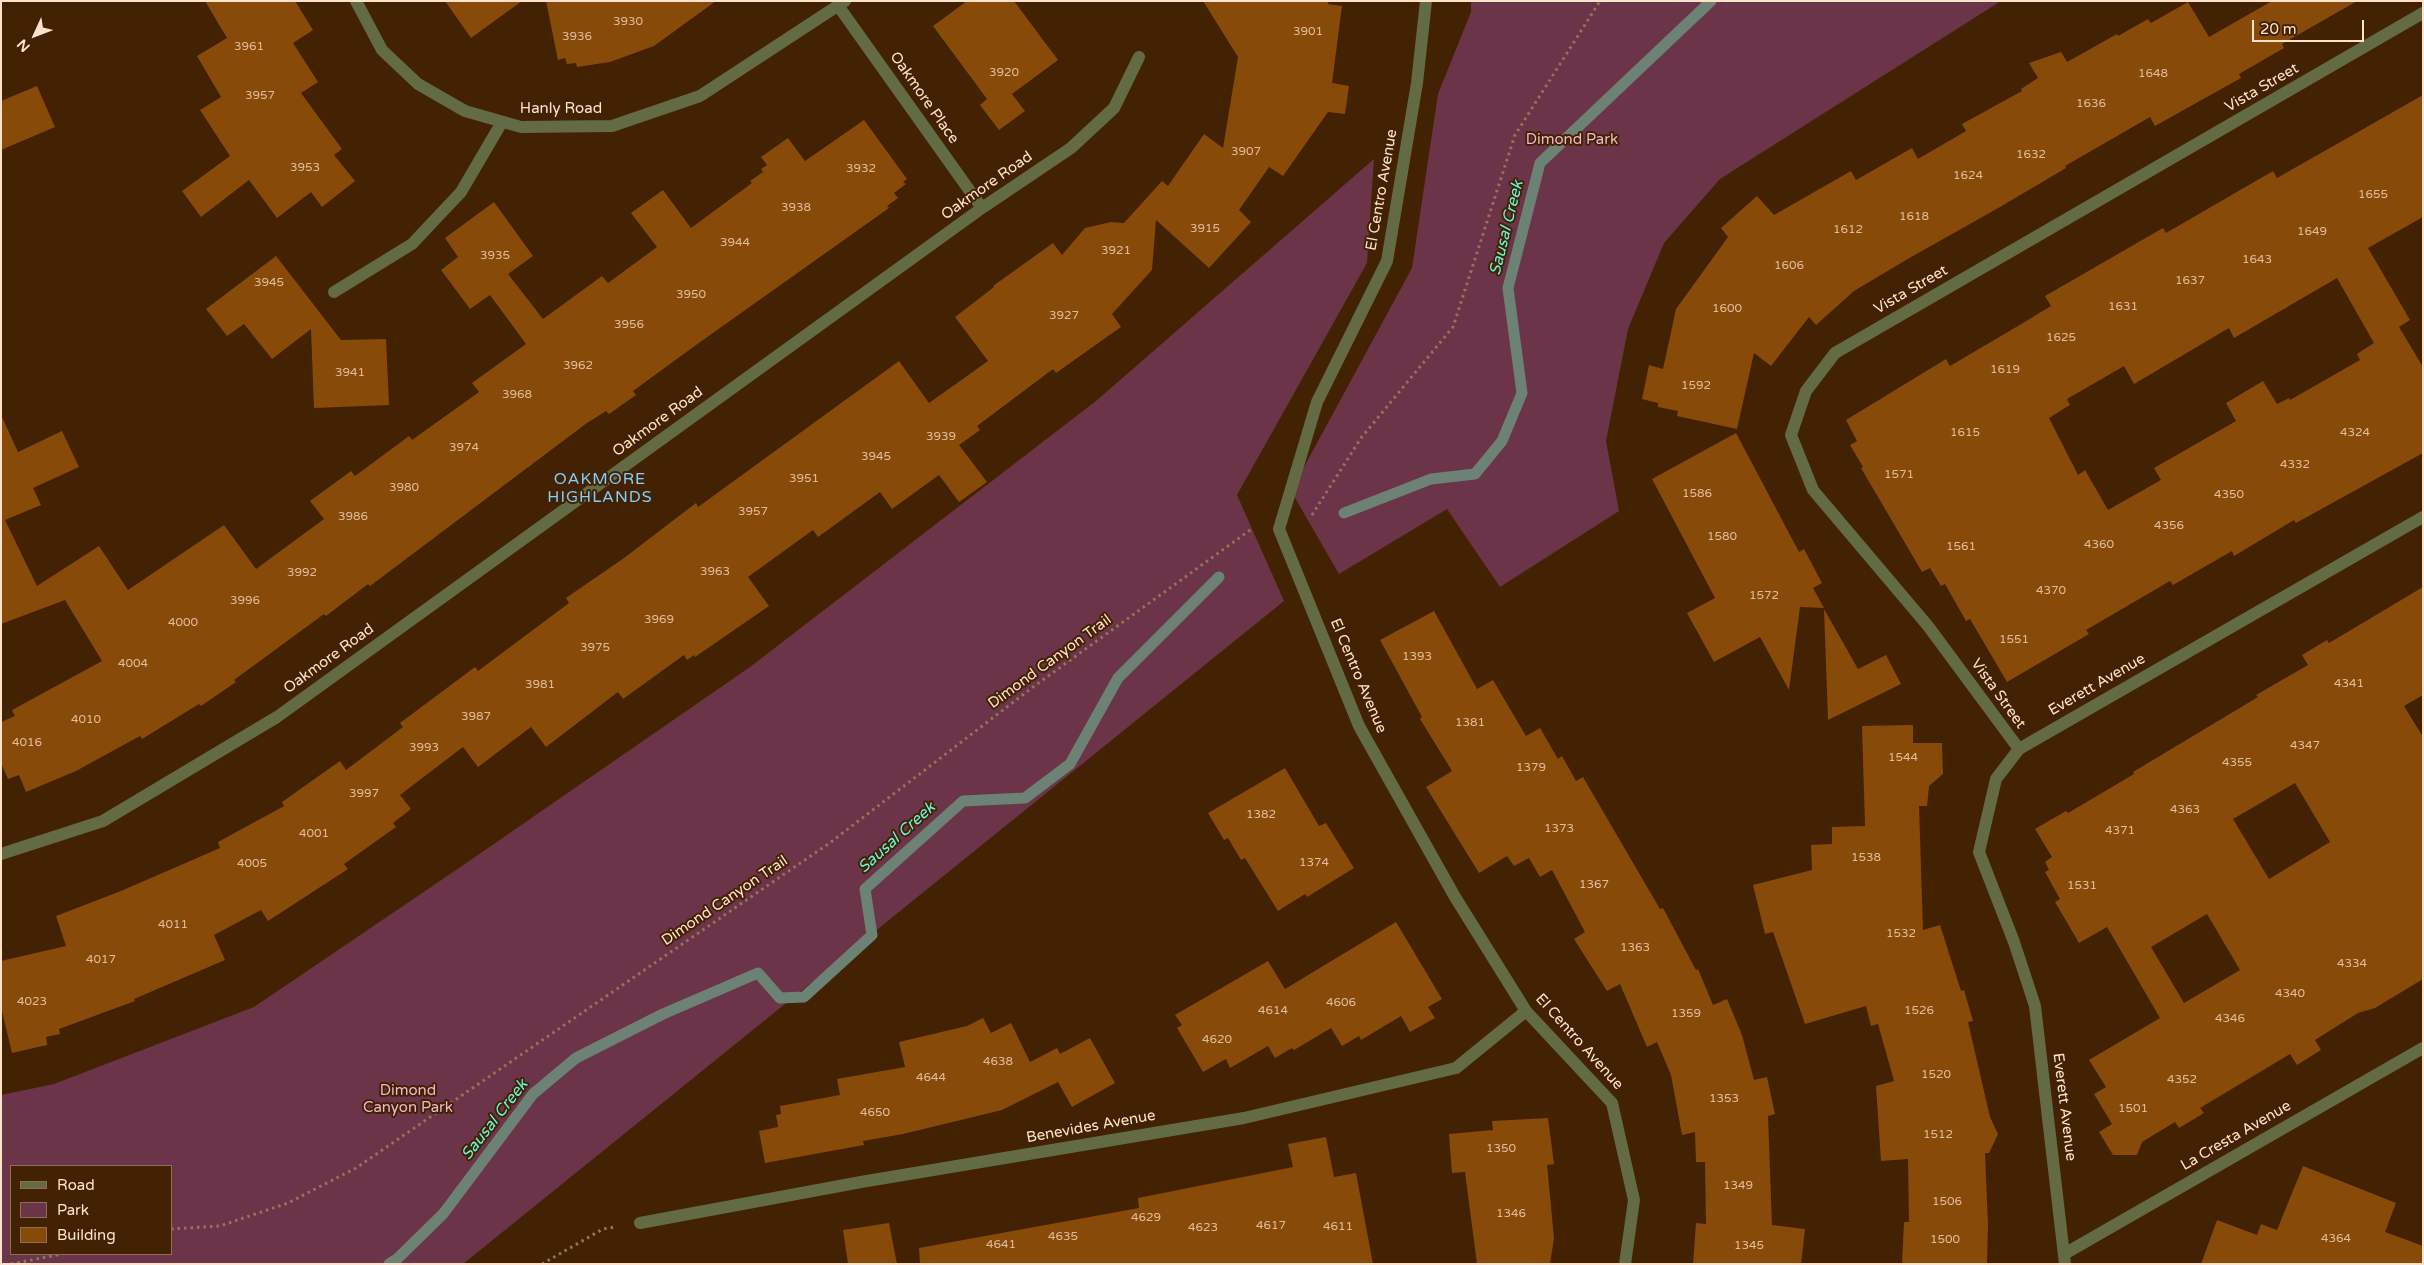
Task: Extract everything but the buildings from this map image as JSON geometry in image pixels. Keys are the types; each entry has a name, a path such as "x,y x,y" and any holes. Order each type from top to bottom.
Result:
{"street":[{"name":"Hanly Road","path":"356,1 382,50 418,84 465,111 521,127 612,126 700,96 842,4"},
{"name":"El Centro Avenue","path":"1426,1 1417,83 1387,261 1316,402 1279,529 1359,726 1456,897 1526,1010 1612,1103 1634,1200 1625,1264"},
{"name":"Oakmore Place","path":"842,4 982,208"},
{"name":"Vista Street","path":"2019,748 1928,626 1813,490 1791,435 1806,391 1835,353 2423,13"},
{"name":"Oakmore Road","path":"1,854 104,821 277,717 982,208 1071,148 1114,108 1139,57"},
{"path":"334,292 412,244 461,192 502,122"},
{"name":"Everett Avenue","path":"2066,1258 2035,1006 2014,942 1979,852 1996,780 2019,748 2423,517"},
{"name":"Benevides Avenue","path":"640,1223 861,1182 1244,1118 1456,1068 1526,1010"},
{"name":"La Cresta Avenue","path":"2066,1258 2423,1048"}],"path":[{"path":"1309,520 1361,438 1453,327 1515,135 1600,1"},
{"name":"Dimond Canyon Trail","path":"172,1228 220,1226 288,1203 356,1168 831,842 1033,687 1257,526"},
{"path":"542,1264 603,1229 640,1223"},
{"path":"12,1264 57,1255"}],"green space":[{"name":"Dimond Park","path":"1471,1 2001,1 1720,179 1664,243 1628,329 1606,441 1619,511 1500,587 1447,509 1339,574 1291,491 1412,268 1438,94 1471,12"},
{"name":"Dimond Canyon Park","path":"1374,159 1367,263 1237,495 1284,601 463,1264 1,1264 1,1095 54,1084 254,1007 750,667 1096,401"}],"waterway":[{"name":"Sausal Creek","path":"1344,513 1431,479 1475,474 1502,441 1522,393 1508,288 1540,163 1711,1"},
{"name":"Sausal Creek","path":"389,1264 397,1259 443,1214 533,1094 576,1058 663,1014 758,973 780,998 804,997 872,935 865,889 963,801 1025,798 1070,764 1118,678 1219,577"}],"district":[{"name":"OAKMORE HIGHLANDS","path":"600,489"}]}
